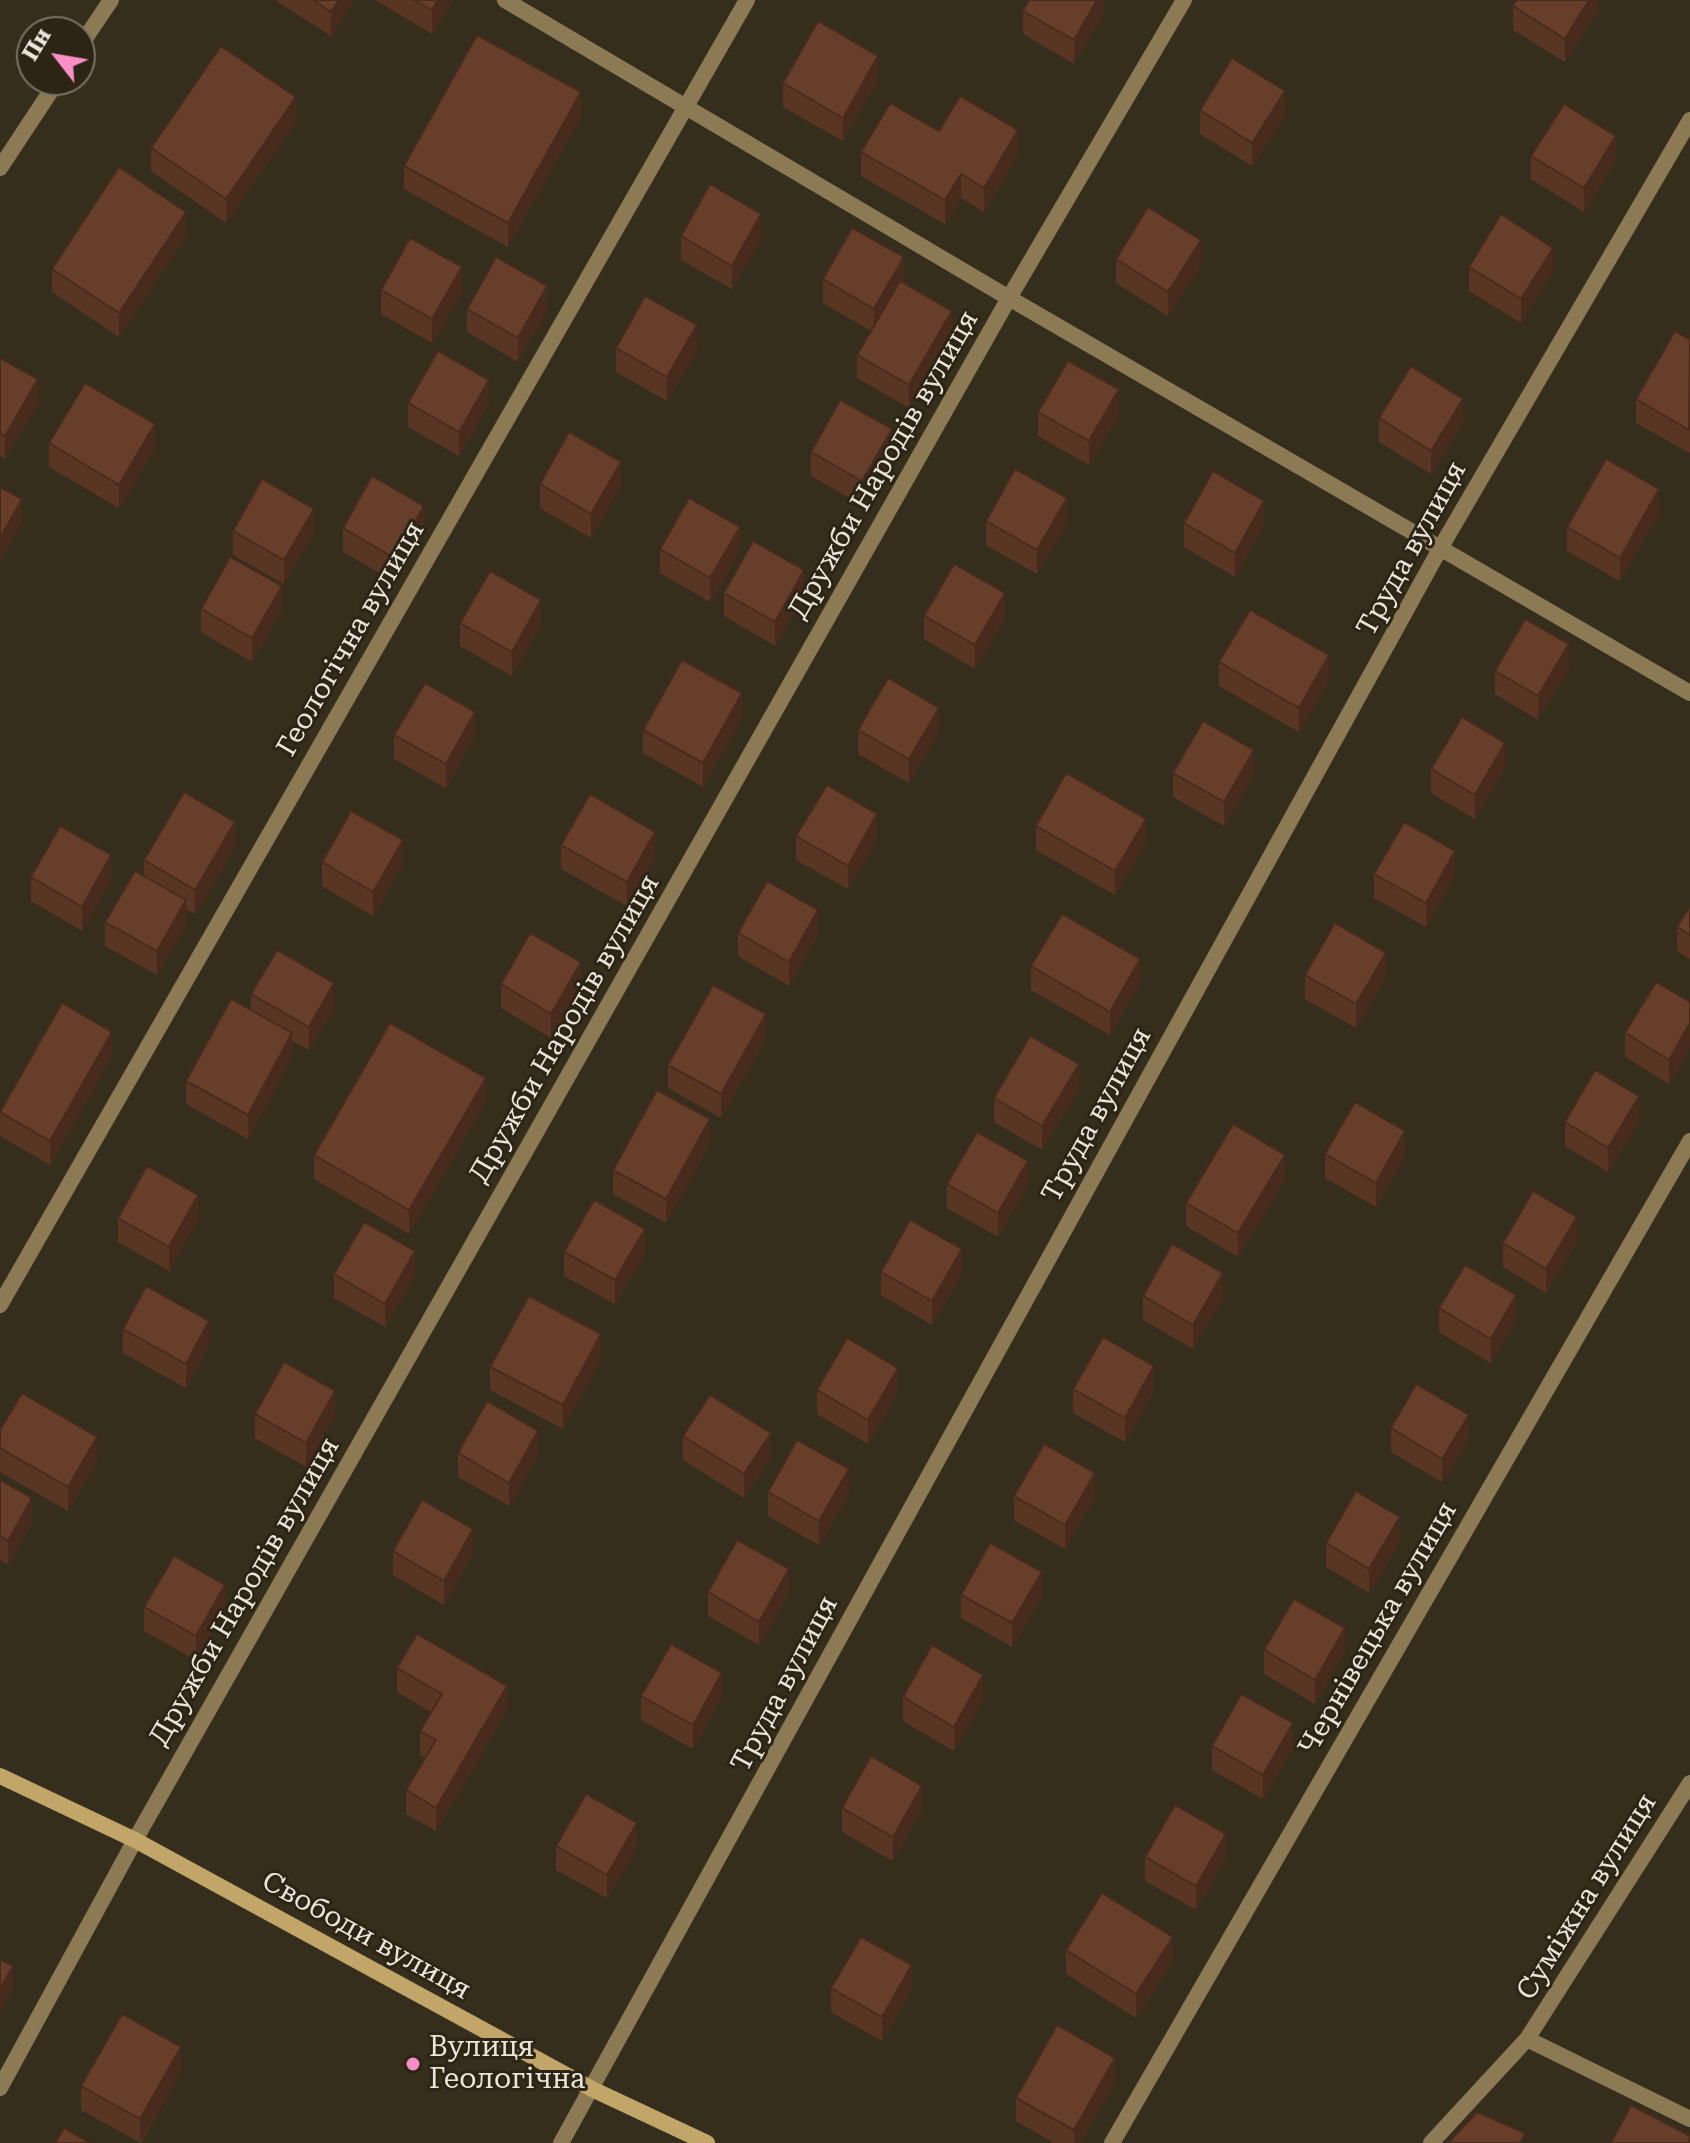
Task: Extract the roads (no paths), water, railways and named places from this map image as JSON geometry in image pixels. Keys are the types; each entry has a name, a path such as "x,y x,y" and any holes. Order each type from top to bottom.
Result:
{"main road":[{"name":"Свободи вулиця","path":"0,1776 135,1840 592,2089 707,2143"}],"street":[{"path":"96,22 111,0"},
{"path":"505,0 1009,298 1690,693"},
{"name":"Геологічна вулиця","path":"0,1305 747,0"},
{"name":"Дружби Народів вулиця","path":"0,2088 135,1840 1009,298 1184,0"},
{"path":"0,168 47,96"},
{"name":"Труда вулиця","path":"561,2143 1441,547 1690,120"},
{"name":"Чернівецька вулиця","path":"1112,2143 1690,1141"},
{"name":"Суміжна вулиця","path":"1431,2143 1527,2039 1690,1783"},
{"path":"1527,2039 1690,2119"}],"place":[{"name":"Вулиця Геологічна","path":"413,2064"}]}
